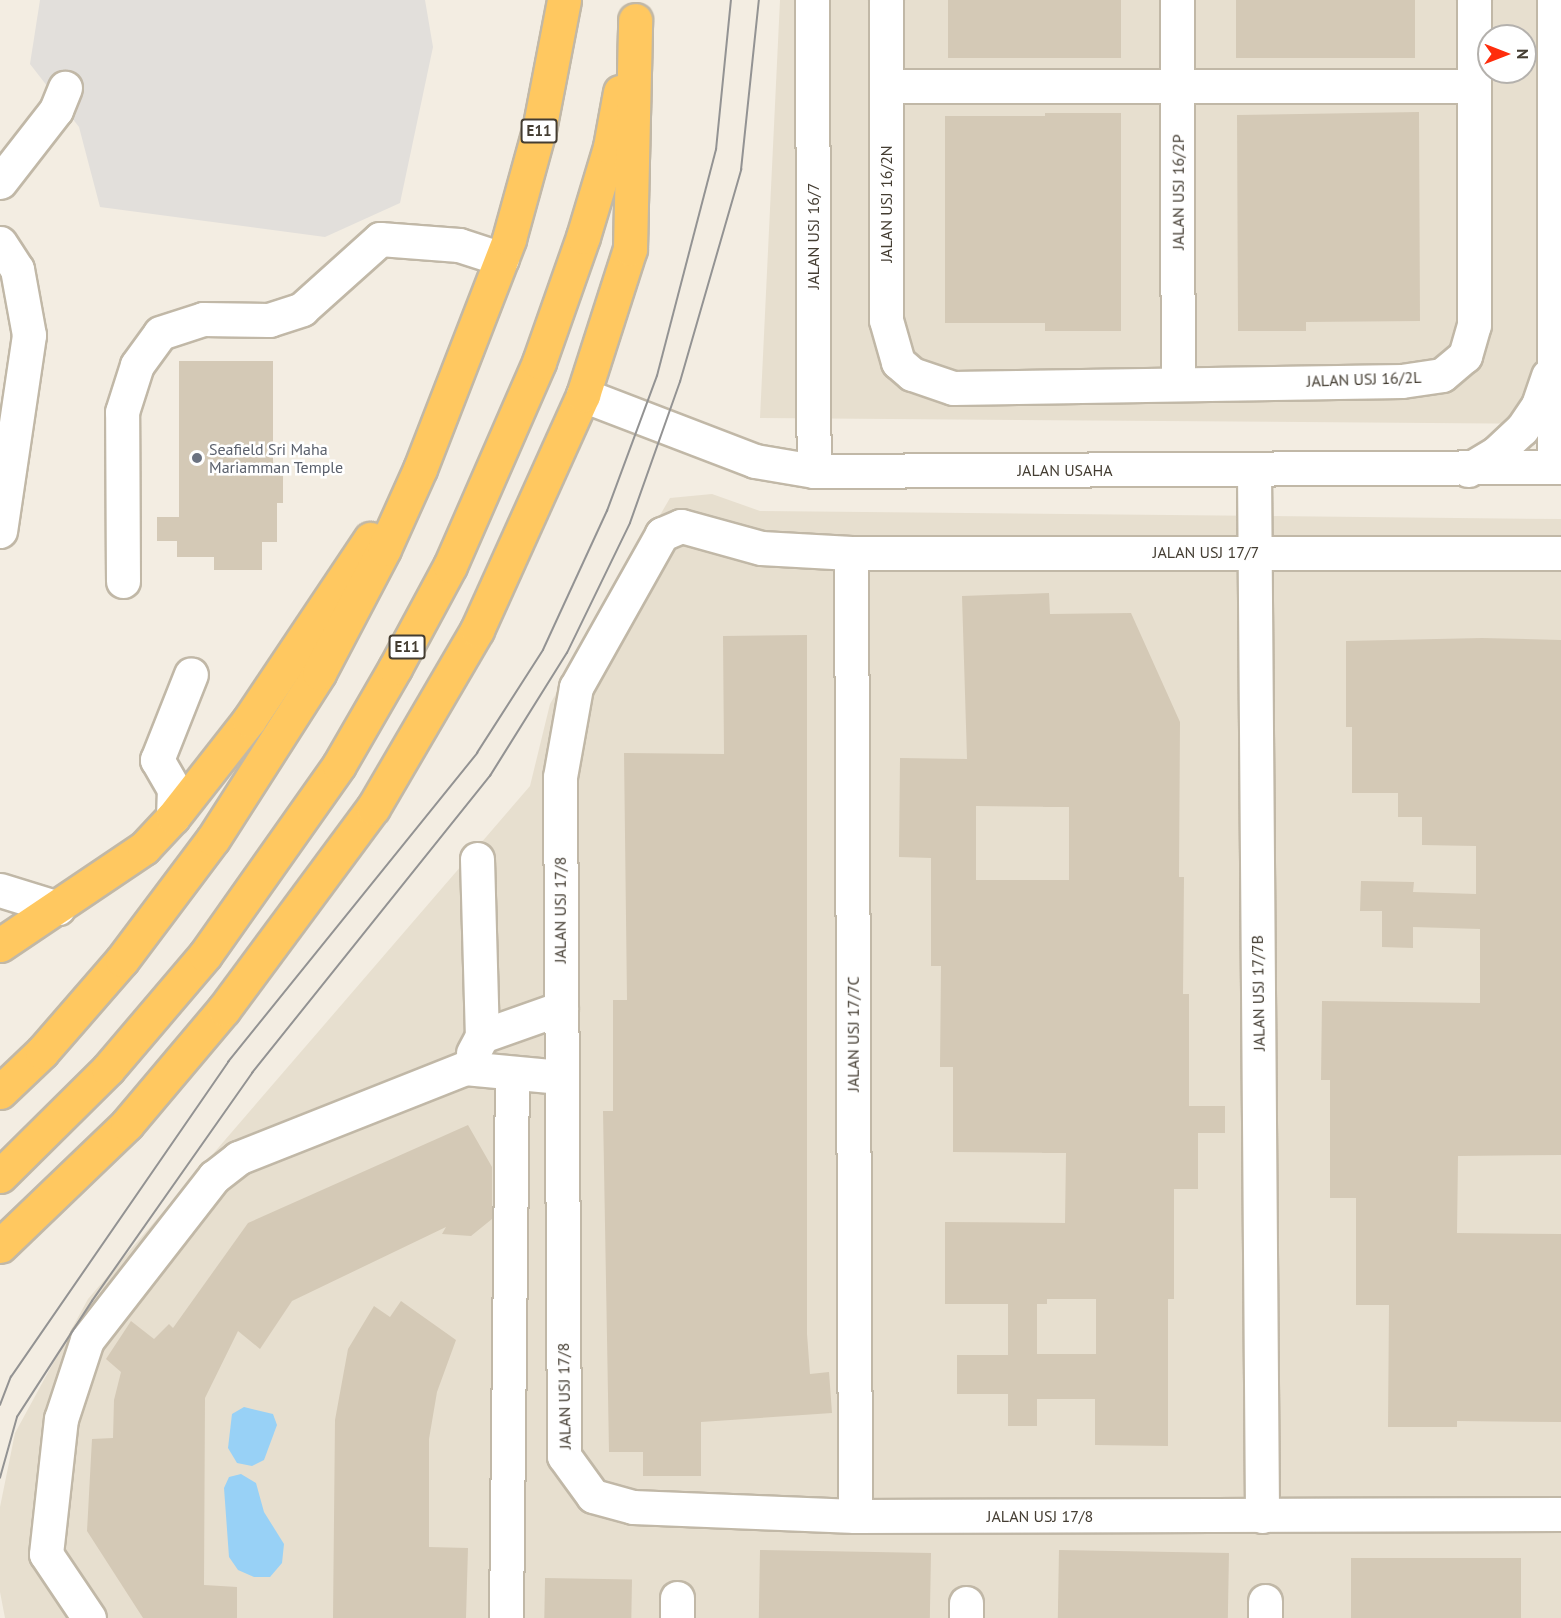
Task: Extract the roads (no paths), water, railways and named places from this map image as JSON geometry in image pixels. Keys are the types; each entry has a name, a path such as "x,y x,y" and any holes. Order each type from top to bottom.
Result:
{"highway":[{"name":"E11","path":"0,1092 42,1052 122,960 213,839 319,673 420,469 502,259 539,130 564,0"},
{"name":"E11","path":"0,1176 108,1069 205,955 339,765 395,668 450,566 539,362 583,237 610,147 636,10"},
{"path":"0,1246 127,1124 224,1009 373,808 477,630 583,394 630,249 635,151 636,10"},
{"path":"4,944 144,848 173,817 249,720 322,605 420,469"}],"street":[{"name":"JALAN USJ 16/7","path":"812,0 814,471"},
{"name":"JALAN USJ 16/2N","path":"886,0 886,320 898,362 935,384"},
{"name":"JALAN USJ 16/2P","path":"1177,0 1178,384"},
{"name":"JALAN USJ 16/2L","path":"935,384 953,388 1402,381 1442,375 1465,356 1474,325 1474,0"},
{"path":"1554,0 1557,94 1554,359 1557,467"},
{"path":"886,86 1474,86"},
{"path":"0,182 56,110 65,88"},
{"path":"123,581 122,412 137,365 160,333 203,318 269,320 302,309 380,239 459,245 502,259"},
{"path":"0,243 17,269 29,334 0,531"},
{"path":"1468,470 1496,453 1522,429 1538,405 1554,359"},
{"name":"JALAN USAHA","path":"583,394 755,461 814,471 1468,470 1557,467"},
{"name":"JALAN USJ 17/7B","path":"1254,470 1262,1516"},
{"name":"JALAN USJ 17/8","path":"851,553 761,548 681,526 662,534 576,687 560,777 564,1456 593,1496 633,1507 855,1516 1561,1514"},
{"name":"JALAN USJ 17/7","path":"851,553 1561,553"},
{"name":"JALAN USJ 17/7C","path":"851,553 855,1516"},
{"path":"173,817 175,803 169,775 157,760 191,674"},
{"path":"169,775 207,773"},
{"path":"465,1068 483,1036 477,859"},
{"path":"0,890 58,908"},
{"path":"483,1036 561,1008"},
{"path":"89,1618 46,1554 61,1419 87,1340 214,1177 238,1158 465,1068 512,1075 561,1077"},
{"path":"506,1618 512,1075"}],"water":[{"path":"244,1407 273,1414 277,1425 264,1460 252,1466 237,1463 228,1448 232,1414"},
{"path":"241,1474 256,1483 264,1512 284,1544 282,1563 270,1577 254,1577 238,1570 229,1557 224,1488 229,1477"}],"tram line":[{"path":"0,1405 11,1377 228,1062 477,753 543,650 607,511 657,376 716,150 731,0"},
{"path":"0,1478 17,1417 92,1301 252,1073 490,776 567,653 630,523 680,382 741,170 759,0"}],"place":[{"name":"Seafield Sri Maha Mariamman Temple","path":"197,458"}]}
